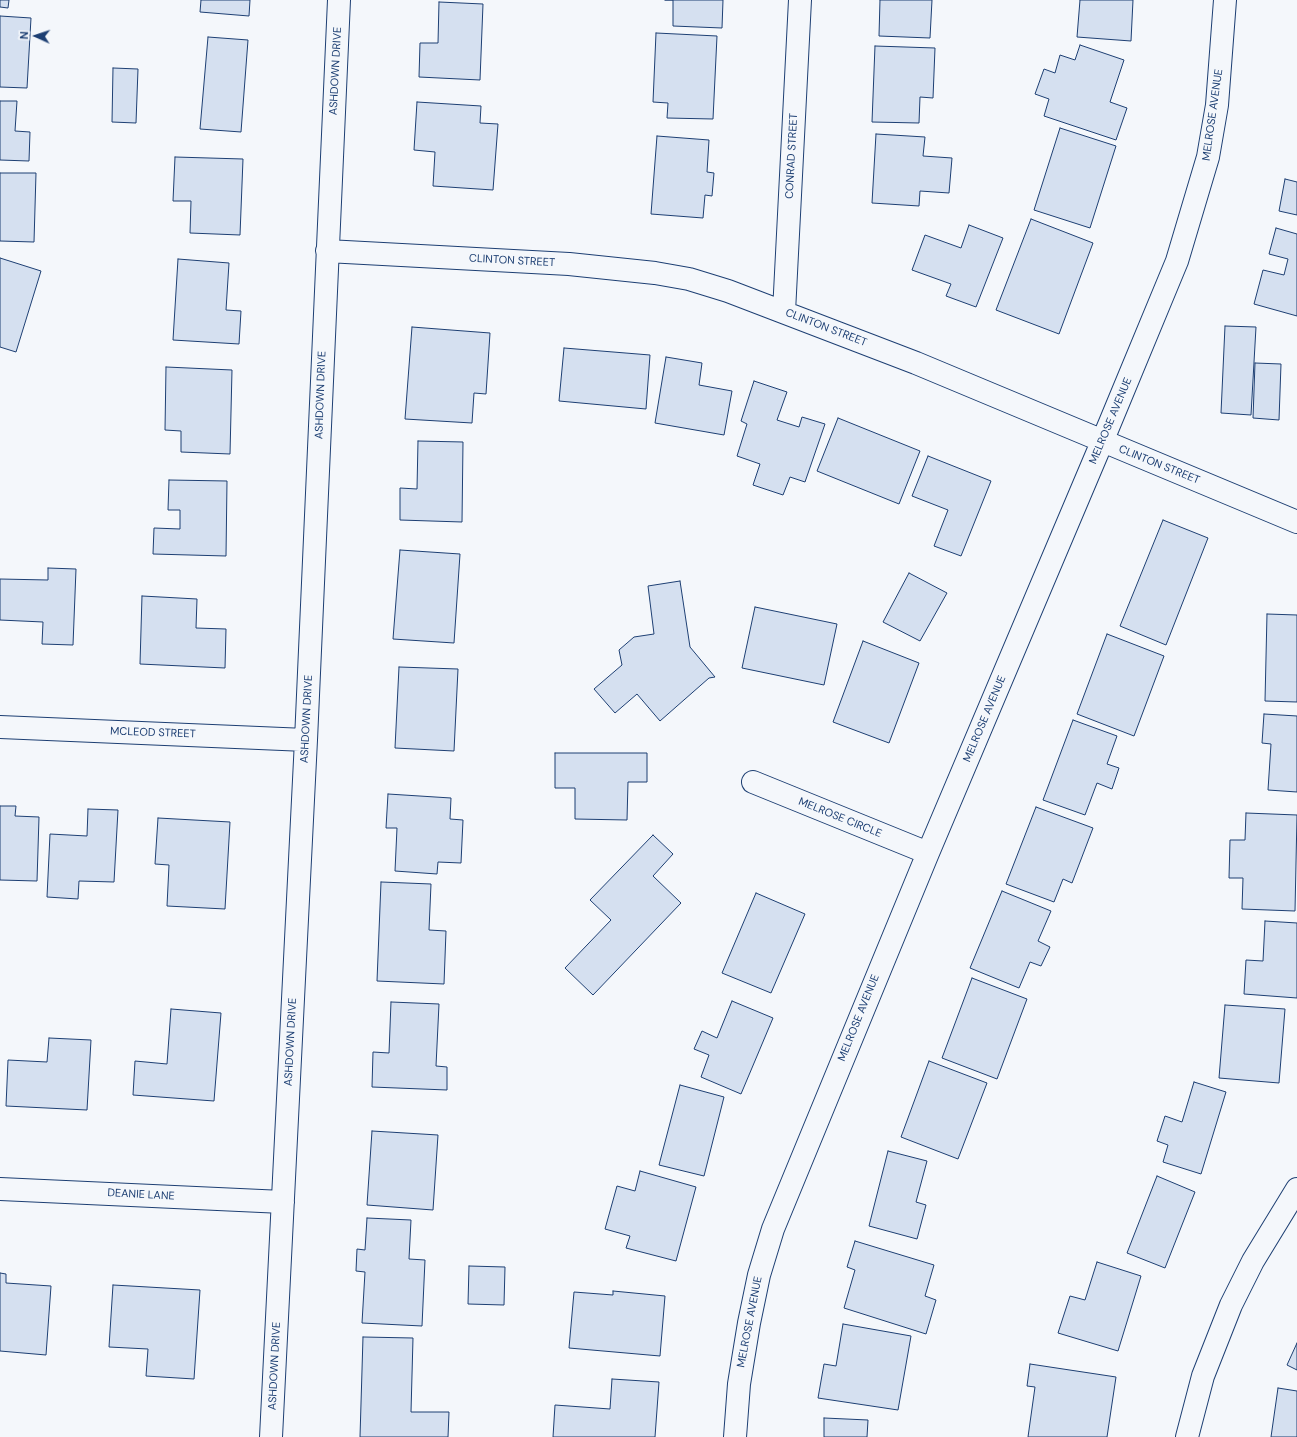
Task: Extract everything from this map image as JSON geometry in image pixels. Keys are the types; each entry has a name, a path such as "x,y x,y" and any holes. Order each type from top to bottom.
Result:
{"street":[{"name":"ASHDOWN DRIVE","path":"271,1437 306,740 339,0"},
{"name":"CONRAD STREET","path":"784,312 800,0"},
{"name":"MELROSE AVENUE","path":"735,1437 739,1384 749,1323 759,1275 773,1229 928,853 1177,261 1206,164 1217,105 1225,0"},
{"name":"CLINTON STREET","path":"327,251 569,264 655,273 689,279 728,291 916,363 1102,442 1297,522"},
{"name":"MCLEOD STREET","path":"0,727 306,740"},
{"name":"MELROSE CIRCLE","path":"753,782 928,853"},
{"name":"DEANIE LANE","path":"0,1189 283,1202"},
{"path":"1187,1437 1203,1376 1231,1305 1253,1261 1297,1189"}],"building":[{"path":"0,0 9,0 8,8 0,7"},
{"path":"201,0 250,0 249,16 200,12"},
{"path":"673,0 723,0 722,28 673,26"},
{"path":"880,0 932,0 930,38 879,36"},
{"path":"1080,0 1133,0 1131,41 1077,37"},
{"path":"439,2 483,4 480,80 419,77 420,43 438,43"},
{"path":"0,16 31,18 27,88 0,87"},
{"path":"656,33 717,36 713,119 667,118 668,103 653,102"},
{"path":"208,37 248,40 241,132 200,129"},
{"path":"1080,45 1124,60 1110,102 1127,108 1116,140 1044,116 1049,99 1035,94 1044,69 1055,73 1060,55 1075,60"},
{"path":"875,46 935,48 933,98 920,97 919,123 872,122"},
{"path":"113,68 138,69 136,123 112,122"},
{"path":"0,101 17,101 15,131 30,132 29,161 0,160"},
{"path":"417,102 481,106 480,123 498,124 493,190 433,186 435,152 414,150"},
{"path":"1060,128 1116,146 1090,228 1034,210"},
{"path":"876,134 925,137 923,156 952,158 949,193 920,191 919,206 872,203"},
{"path":"657,136 709,140 707,172 714,173 712,196 705,195 703,218 651,214"},
{"path":"175,157 243,159 240,235 190,233 191,201 173,201"},
{"path":"0,173 36,173 34,242 0,241"},
{"path":"1285,179 1297,182 1297,215 1279,211"},
{"path":"1031,219 1093,243 1059,334 996,310"},
{"path":"969,225 1003,238 976,307 946,296 951,284 912,270 925,235 961,248"},
{"path":"1276,228 1297,234 1297,316 1254,304 1263,270 1284,275 1288,259 1269,254"},
{"path":"0,258 41,271 16,352 0,347"},
{"path":"178,259 229,263 226,310 241,311 239,344 173,340"},
{"path":"1225,326 1256,327 1251,415 1221,413"},
{"path":"412,327 490,333 486,394 474,393 472,423 405,419"},
{"path":"564,348 650,355 646,409 559,401"},
{"path":"666,357 702,363 699,385 732,391 724,435 655,423"},
{"path":"1255,363 1281,364 1279,420 1253,418"},
{"path":"166,367 232,370 230,454 181,452 181,431 165,430"},
{"path":"754,381 787,392 777,420 799,427 802,417 825,424 805,482 790,477 783,495 753,485 760,464 737,456 747,424 741,421"},
{"path":"838,418 920,451 899,504 817,471"},
{"path":"418,441 463,442 462,522 400,520 400,488 417,489"},
{"path":"928,456 991,481 961,556 934,546 948,510 912,496"},
{"path":"169,480 227,481 226,556 153,554 154,528 180,529 180,510 168,510"},
{"path":"1163,520 1208,538 1166,645 1120,626"},
{"path":"400,550 460,554 454,643 393,639"},
{"path":"48,568 76,569 73,645 42,644 43,622 0,620 0,579 48,580"},
{"path":"909,573 947,593 920,641 883,622"},
{"path":"680,581 690,647 715,677 709,678 660,721 637,694 615,713 594,689 622,665 619,650 634,637 654,634 648,586"},
{"path":"142,596 197,599 196,628 226,629 225,668 140,664"},
{"path":"755,607 837,624 824,685 742,668"},
{"path":"1267,614 1297,615 1297,702 1265,701"},
{"path":"1107,634 1164,656 1134,736 1077,714"},
{"path":"863,641 919,663 889,743 833,722"},
{"path":"399,667 458,669 454,751 395,748"},
{"path":"1264,714 1297,716 1297,792 1268,790 1271,744 1262,743"},
{"path":"1073,720 1117,736 1107,764 1119,768 1112,789 1097,783 1085,815 1043,800"},
{"path":"555,753 647,753 647,782 628,782 627,820 575,819 575,788 555,788"},
{"path":"388,794 451,798 450,819 463,820 461,863 438,862 437,874 395,871 397,828 386,828"},
{"path":"0,806 16,806 15,816 39,817 37,881 0,880"},
{"path":"1036,807 1093,828 1072,883 1063,879 1054,902 1006,884"},
{"path":"88,809 118,810 114,882 79,881 78,899 47,897 50,834 87,836"},
{"path":"1246,813 1297,815 1295,911 1242,909 1243,878 1229,878 1230,840 1245,840"},
{"path":"158,818 230,822 225,909 167,906 169,865 155,864"},
{"path":"653,835 673,854 653,876 681,903 593,995 565,968 611,920 590,900"},
{"path":"381,882 431,884 429,930 446,931 444,984 377,981"},
{"path":"1002,891 1051,911 1038,941 1050,947 1041,966 1030,962 1019,988 970,968"},
{"path":"756,893 805,914 771,993 722,973"},
{"path":"1265,921 1297,923 1297,998 1244,994 1246,960 1263,961"},
{"path":"972,978 1027,999 997,1079 942,1058"},
{"path":"732,1001 773,1018 741,1094 701,1077 709,1055 694,1049 702,1031 717,1038"},
{"path":"391,1002 439,1004 436,1066 447,1067 447,1090 372,1087 373,1052 389,1053"},
{"path":"1225,1005 1285,1009 1279,1083 1219,1078"},
{"path":"171,1009 221,1013 214,1101 133,1095 135,1061 167,1064"},
{"path":"49,1038 91,1040 87,1110 6,1106 8,1060 47,1062"},
{"path":"929,1061 987,1083 958,1159 901,1137"},
{"path":"1194,1082 1226,1092 1201,1174 1163,1162 1168,1145 1157,1141 1165,1116 1182,1122"},
{"path":"680,1085 724,1097 704,1176 659,1165"},
{"path":"372,1131 438,1135 433,1210 367,1205"},
{"path":"888,1151 927,1161 916,1202 926,1205 917,1239 869,1226"},
{"path":"640,1171 696,1187 676,1261 626,1248 630,1236 605,1229 617,1186 635,1191"},
{"path":"1157,1176 1195,1192 1165,1268 1127,1253"},
{"path":"367,1218 411,1220 409,1259 425,1260 422,1326 362,1323 365,1272 356,1271 357,1249 365,1250"},
{"path":"855,1241 934,1265 925,1296 936,1300 926,1334 844,1308 855,1270 847,1267"},
{"path":"1097,1262 1141,1276 1118,1351 1058,1333 1070,1296 1085,1300"},
{"path":"469,1266 505,1267 504,1305 468,1304"},
{"path":"0,1273 6,1274 6,1283 51,1286 46,1355 0,1351"},
{"path":"113,1285 200,1290 194,1379 146,1376 148,1349 109,1347"},
{"path":"613,1291 665,1296 660,1356 569,1348 574,1292 613,1295"},
{"path":"843,1324 911,1336 898,1410 818,1398 824,1364 836,1366"},
{"path":"363,1337 413,1338 411,1412 449,1412 448,1437 360,1437"},
{"path":"1297,1343 1297,1370 1287,1365"},
{"path":"1030,1364 1116,1377 1107,1437 1028,1437 1035,1387 1027,1386"},
{"path":"612,1379 659,1382 655,1437 553,1437 555,1405 610,1409"},
{"path":"1278,1388 1297,1391 1297,1437 1271,1437"},
{"path":"824,1418 868,1420 867,1437 824,1437"}]}
